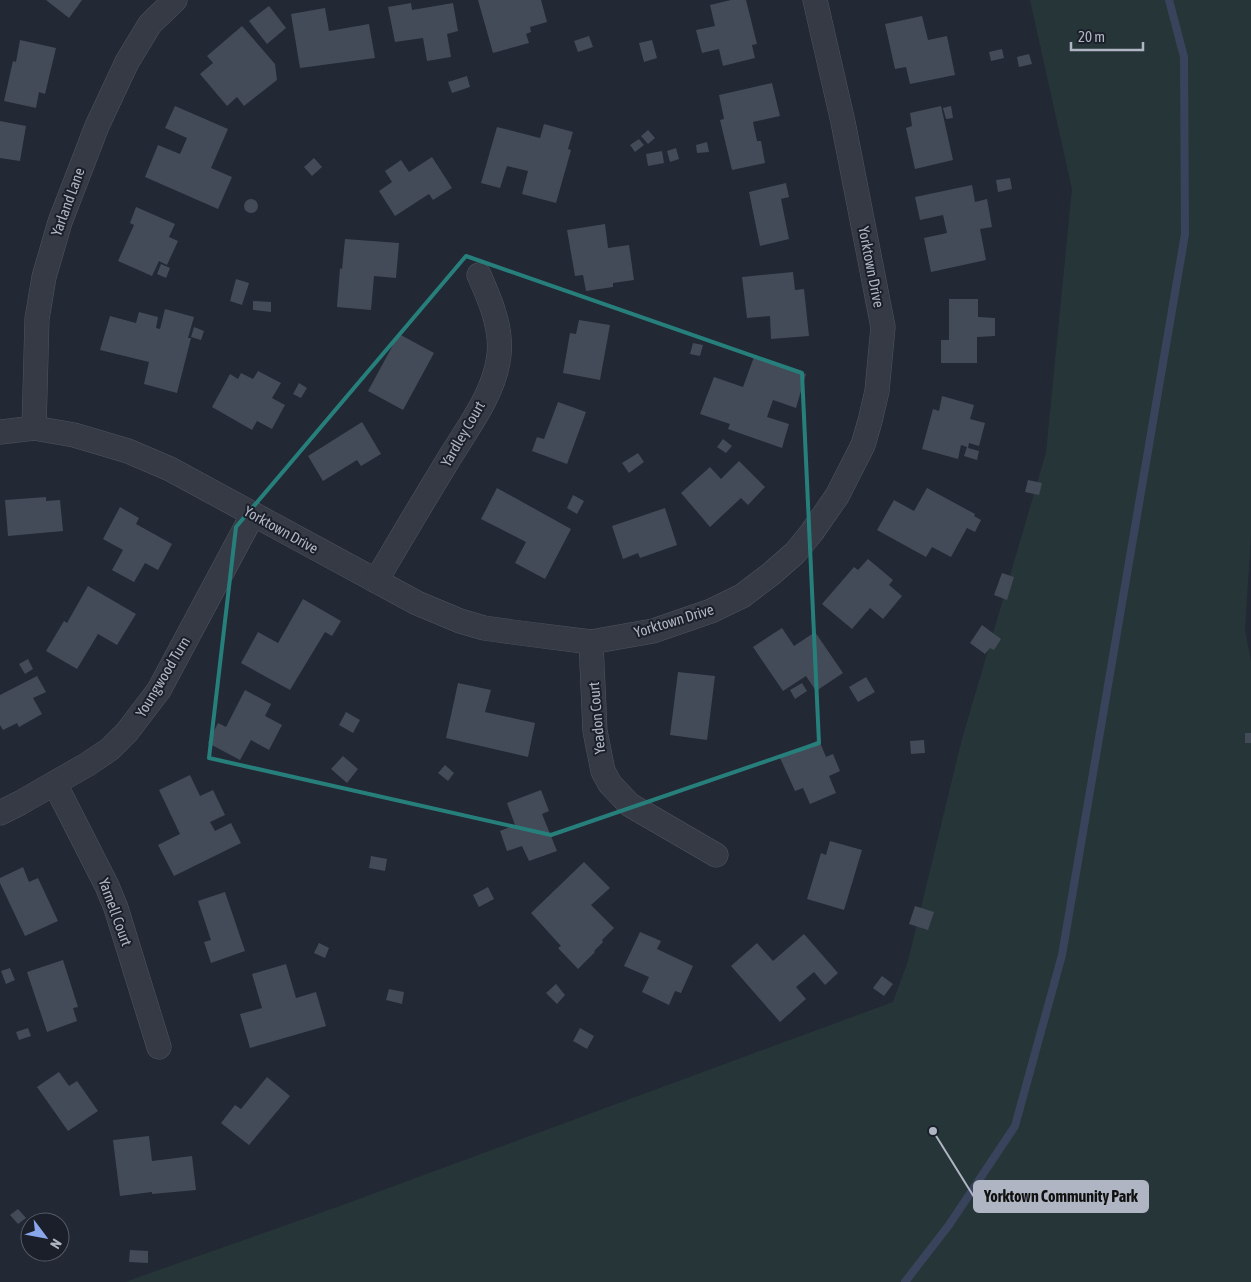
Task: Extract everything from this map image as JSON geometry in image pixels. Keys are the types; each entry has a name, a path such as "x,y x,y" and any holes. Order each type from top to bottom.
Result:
{"street":[{"name":"Yarland Lane","path":"34,428 36,319 44,277 60,222 97,126 127,62 150,24 175,0"},
{"name":"Yorktown Drive","path":"0,432 34,428 74,435 128,451 170,469 417,603 460,621 484,628 591,642 653,631 711,611 742,596 795,553 837,496 863,445 877,391 883,327 843,122 815,0"},
{"name":"Yardley Court","path":"376,581 492,383 497,367 499,339 492,306 479,275"},
{"name":"Youngwood Turn","path":"0,813 55,784 110,749 143,714 159,690 253,514"},
{"name":"Yeadon Court","path":"591,642 595,731 603,771 610,784 630,805 716,855"},
{"name":"Yarnell Court","path":"55,784 107,886 116,908 158,1047"}],"highlighted area":[{"path":"466,256 802,373 819,743 551,835 209,758 236,527"}],"shaded area":[{"path":"1030,0 1251,0 1251,536 1245,630 1251,661 1251,1282 125,1282 340,1206 893,1002 908,961 962,739 1046,453 1072,189"}],"building":[{"path":"46,0 82,0 69,18"},
{"path":"478,0 541,0 547,22 530,27 531,32 526,34 529,43 493,53"},
{"path":"731,0 746,0 757,44 752,45 755,58 723,66 719,49 702,53 696,30 715,26 710,5"},
{"path":"411,3 412,10 453,3 458,31 447,34 451,57 427,61 423,38 395,42 388,7"},
{"path":"269,6 286,28 267,44 249,21"},
{"path":"325,8 329,31 369,24 375,58 300,68 291,14"},
{"path":"922,16 928,40 947,36 955,75 910,84 906,67 895,69 885,24"},
{"path":"242,26 275,64 277,80 244,106 237,97 227,106 200,74 213,63 207,56"},
{"path":"589,36 593,47 578,52 574,41"},
{"path":"20,40 56,48 45,94 39,92 36,108 4,101 13,61 16,62"},
{"path":"652,40 657,58 644,62 639,43"},
{"path":"1002,49 1004,58 991,61 989,52"},
{"path":"1029,54 1032,64 1019,67 1017,57"},
{"path":"467,76 470,87 452,93 448,82"},
{"path":"772,83 780,116 753,122 757,141 761,141 765,163 732,170 720,120 724,119 719,95"},
{"path":"175,106 228,129 211,168 232,177 218,209 145,177 158,145 180,154 187,138 165,128"},
{"path":"941,106 953,160 915,169 906,128 912,126 910,113"},
{"path":"951,106 953,118 946,119 943,108"},
{"path":"0,121 26,126 20,161 0,158"},
{"path":"544,124 573,132 568,149 571,150 556,203 522,194 528,171 507,166 500,188 481,183 497,127 540,138"},
{"path":"648,130 655,138 648,144 641,136"},
{"path":"639,139 644,145 635,152 630,145"},
{"path":"707,142 709,152 697,153 696,145"},
{"path":"676,148 679,159 670,162 667,151"},
{"path":"662,151 664,163 648,166 646,154"},
{"path":"432,157 452,188 433,200 429,194 395,216 379,191 392,182 385,171 401,160 409,172"},
{"path":"314,158 322,167 312,176 304,167"},
{"path":"1010,178 1012,189 998,192 996,180"},
{"path":"786,183 789,197 781,199 789,239 760,246 749,192"},
{"path":"972,185 975,202 987,199 992,227 980,229 986,260 931,272 924,238 947,233 943,215 920,220 915,197"},
{"path":"248,199 254,199 258,206 254,213 248,213 244,209 244,203"},
{"path":"136,207 175,224 169,237 178,241 167,265 159,261 152,276 118,261 134,225 130,223"},
{"path":"605,224 608,248 629,245 634,280 613,283 613,287 586,291 583,275 575,276 567,230"},
{"path":"345,239 399,243 396,278 374,276 371,310 337,307 340,268 342,269"},
{"path":"161,264 170,268 166,278 157,274"},
{"path":"793,272 795,290 804,289 809,336 771,339 770,316 747,318 742,277"},
{"path":"236,279 249,283 242,305 230,301"},
{"path":"949,299 978,299 978,317 995,318 995,336 977,337 977,363 941,363 941,340 949,340"},
{"path":"253,301 271,302 271,312 253,310"},
{"path":"165,309 194,317 188,338 191,338 177,393 144,384 149,362 100,350 110,316 136,323 139,312 158,317 156,328 160,329"},
{"path":"579,320 610,325 600,380 563,373 570,333 576,334"},
{"path":"194,327 204,331 201,340 191,337"},
{"path":"399,334 434,353 403,410 368,391"},
{"path":"693,343 703,345 700,356 690,354"},
{"path":"754,357 806,374 796,408 773,400 767,417 789,424 782,448 728,429 730,424 700,414 714,377 743,387"},
{"path":"258,371 281,383 272,398 285,405 272,429 257,421 252,430 212,407 230,374 238,379 241,373 253,379"},
{"path":"299,383 307,388 301,398 293,394"},
{"path":"942,396 974,405 970,419 985,423 979,446 969,443 968,448 979,451 977,460 964,456 967,447 961,445 958,459 922,449 933,409 939,411"},
{"path":"558,402 586,412 567,464 532,451 537,437 544,439"},
{"path":"362,422 381,454 361,466 357,460 323,481 308,456"},
{"path":"723,439 732,446 726,453 717,447"},
{"path":"638,453 644,462 629,473 622,463"},
{"path":"739,461 765,487 748,505 741,498 710,527 681,493 710,467 721,479"},
{"path":"1028,480 1042,483 1039,495 1025,492"},
{"path":"497,488 571,529 545,579 515,563 526,542 481,519"},
{"path":"927,488 975,514 974,516 981,520 975,532 967,528 951,557 932,547 926,557 877,530 894,500 914,511"},
{"path":"573,495 584,501 577,514 567,508"},
{"path":"46,497 46,501 60,500 63,531 8,536 5,500"},
{"path":"120,507 139,518 136,524 172,544 158,570 145,563 134,582 112,570 123,550 103,539"},
{"path":"665,508 677,545 640,558 638,553 623,559 612,526"},
{"path":"868,559 893,580 889,585 902,596 883,619 870,608 852,629 822,604 854,567 858,570"},
{"path":"1002,573 1014,577 1007,600 994,595"},
{"path":"88,586 136,614 117,645 98,634 77,669 46,651 64,621 67,623"},
{"path":"303,599 341,621 332,636 325,632 290,690 241,663 258,632 278,643"},
{"path":"982,625 1001,639 994,650 990,648 985,654 970,643"},
{"path":"782,628 794,646 815,632 843,673 816,691 806,676 783,691 753,647"},
{"path":"28,659 33,669 25,674 19,664"},
{"path":"678,672 715,676 707,740 670,735"},
{"path":"37,676 46,692 33,698 42,714 19,727 17,723 3,730 0,725 0,695"},
{"path":"866,677 875,692 858,702 849,687"},
{"path":"458,683 491,690 485,712 535,723 528,757 446,738"},
{"path":"802,683 807,691 795,699 790,690"},
{"path":"245,690 271,704 265,716 282,725 269,750 251,740 240,760 208,743 218,723 226,727"},
{"path":"346,712 360,720 353,733 339,725"},
{"path":"1245,733 1251,733 1251,743 1245,743"},
{"path":"819,740 826,757 833,754 840,771 829,776 836,793 810,804 803,788 795,791 780,758"},
{"path":"924,740 925,753 911,754 910,741"},
{"path":"343,756 358,769 347,783 331,769"},
{"path":"445,765 454,773 448,781 438,773"},
{"path":"190,775 200,796 213,790 225,815 210,822 215,831 231,823 241,843 174,876 158,845 180,834 159,790"},
{"path":"541,790 549,811 542,814 557,851 529,861 522,846 507,851 500,831 515,825 507,803"},
{"path":"830,841 862,850 844,910 807,899 821,853 826,855"},
{"path":"371,856 387,859 385,871 369,868"},
{"path":"584,862 610,888 591,905 614,928 602,940 603,942 595,952 578,969 558,948 561,946 531,913"},
{"path":"23,867 29,882 38,878 58,921 25,936 0,883 0,878"},
{"path":"488,887 494,899 479,907 473,895"},
{"path":"225,892 245,951 211,963 204,942 211,940 198,901"},
{"path":"915,906 934,912 928,930 909,924"},
{"path":"640,932 661,941 657,949 693,966 681,993 675,991 669,1005 642,992 649,977 624,966"},
{"path":"804,934 838,973 825,985 814,972 796,987 806,999 780,1022 731,966 757,943 773,961"},
{"path":"319,943 329,948 325,958 314,953"},
{"path":"63,960 78,1007 73,1008 77,1021 47,1032 27,972"},
{"path":"286,964 296,998 316,992 326,1026 250,1048 240,1014 262,1008 252,974"},
{"path":"10,968 15,980 6,984 1,971"},
{"path":"882,976 893,984 884,996 873,988"},
{"path":"556,984 565,995 557,1004 546,993"},
{"path":"389,989 404,992 402,1004 386,1000"},
{"path":"28,1028 31,1036 19,1040 16,1032"},
{"path":"580,1028 594,1036 587,1049 573,1041"},
{"path":"59,1072 69,1086 77,1081 98,1111 68,1131 37,1087"},
{"path":"267,1077 290,1096 249,1145 221,1123 235,1105 241,1109"},
{"path":"149,1136 152,1161 192,1156 196,1190 120,1196 113,1140"},
{"path":"18,1209 21,1212 20,1222 18,1224 10,1215"},
{"path":"130,1250 148,1251 148,1263 129,1262"}],"waterway":[{"path":"905,1282 949,1225 1015,1126 1062,955 1185,234 1184,57 1169,0"}],"place":[{"name":"Yorktown Community Park","path":"933,1131"}]}
